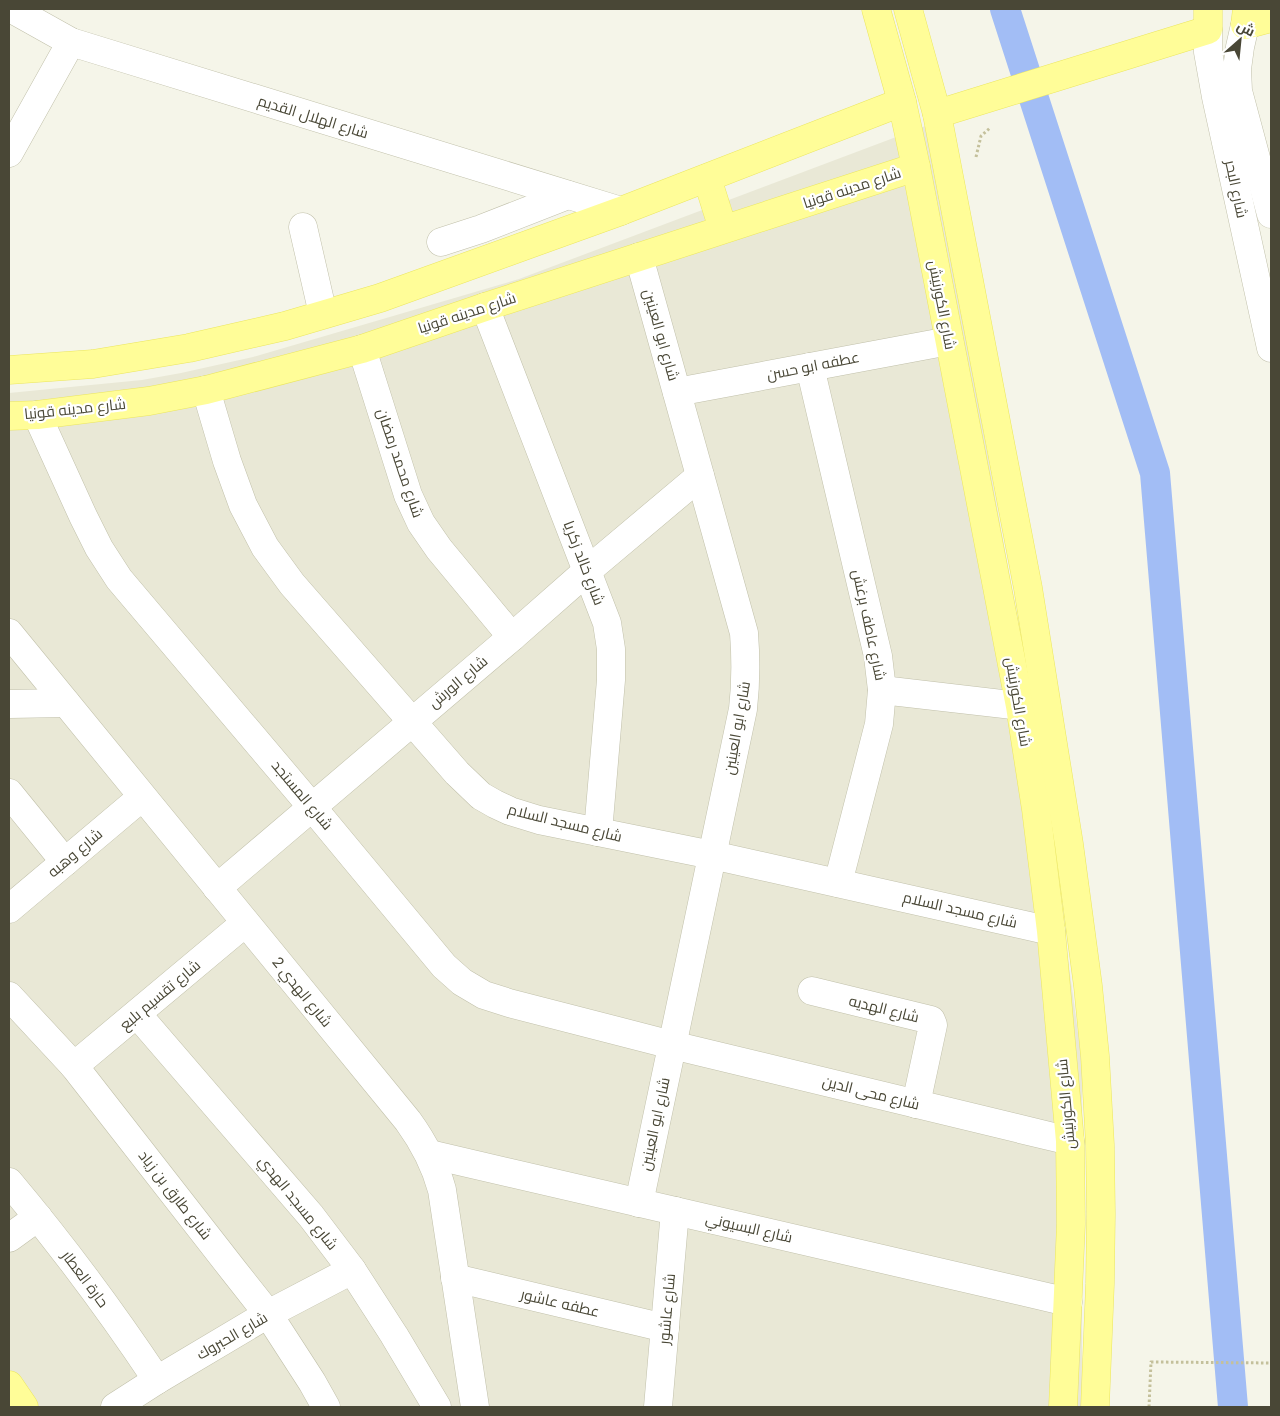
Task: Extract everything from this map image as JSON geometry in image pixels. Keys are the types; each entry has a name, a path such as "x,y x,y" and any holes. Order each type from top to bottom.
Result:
{"main road":[{"name":"شارع الكورنيش","path":"876,9 902,102 916,167 1020,706 1036,809 1051,931 1070,1141 1071,1224 1063,1407"},
{"name":"شارع الكورنيش","path":"908,9 938,114 1028,588 1069,844 1088,986 1095,1056 1101,1165 1100,1284 1095,1407"},
{"path":"1246,17 1271,18"},
{"path":"938,114 1170,42 1208,19"},
{"path":"9,370 93,364 189,348 285,326 380,298 621,211 902,102"},
{"name":"شارع مدينه قونيا","path":"9,416 37,415 149,401 206,390 362,349 485,307 916,167"},
{"path":"707,178 723,229"},
{"path":"9,1385 24,1407"}],"street":[{"name":"شارع الهلال القديم","path":"12,9 71,42 621,211"},
{"name":"شارع البحر","path":"1246,17 1237,69 1238,91 1271,214"},
{"name":"شارع البحر","path":"1208,19 1208,52 1216,97 1271,348"},
{"path":"9,153 71,42"},
{"path":"441,242 481,229 568,195"},
{"path":"303,227 323,314"},
{"name":"شارع ابو العينين","path":"639,1203 743,709 746,684 744,633 640,257"},
{"name":"شارع خالد زكريا","path":"485,307 607,623 612,649 611,680 598,832"},
{"name":"عطفه ابو حسن","path":"677,392 949,341"},
{"name":"شارع محمد رمضان","path":"362,349 408,495 421,523 439,549 512,637"},
{"name":"شارع عاطف برغش","path":"810,367 878,656 882,690 879,724 838,883"},
{"name":"شارع مسجد السلام","path":"206,390 227,461 243,505 265,548 292,584 468,785 481,796 510,811 539,820 712,855 1051,931"},
{"name":"شارع المستجد","path":"37,415 82,516 99,548 119,579 444,966 462,982 484,994 509,1003 672,1045"},
{"name":"شارع الورش","path":"217,888 700,476"},
{"name":"شارع الهدي 2","path":"9,633 420,1137 437,1172 442,1190 475,1407"},
{"path":"882,690 1020,706"},
{"path":"9,704 66,703"},
{"path":"9,793 65,862"},
{"name":"شارع وهبه","path":"9,909 142,797"},
{"name":"شارع تقسيم بلبع","path":"74,1066 245,923"},
{"name":"شارع الهديه","path":"812,991 931,1020 933,1025 916,1104"},
{"name":"شارع طارق بن زياد","path":"9,996 74,1066 268,1314 326,1407"},
{"name":"شارع مسجد الهدي","path":"137,1014 311,1216 352,1270 437,1407"},
{"name":"شارع محى الدين","path":"672,1045 1070,1141"},
{"name":"شارع البسيوني","path":"429,1154 1068,1302"},
{"name":"حارة العطار","path":"9,1182 119,1324 157,1380"},
{"name":"شارع عاشور","path":"658,1407 675,1211"},
{"path":"9,1238 38,1217"},
{"name":"شارع الحبروك","path":"115,1407 268,1314 352,1270"},
{"name":"عطفه عاشور","path":"455,1278 665,1328"}],"path":[{"path":"1149,1407 1151,1362 1271,1363"}],"shaded area":[{"path":"928,125 1035,717 1082,1062 1082,1407 9,1407 9,393 142,380 253,357 519,279"}],"waterway":[{"path":"1005,9 1155,473 1233,1407"}]}
